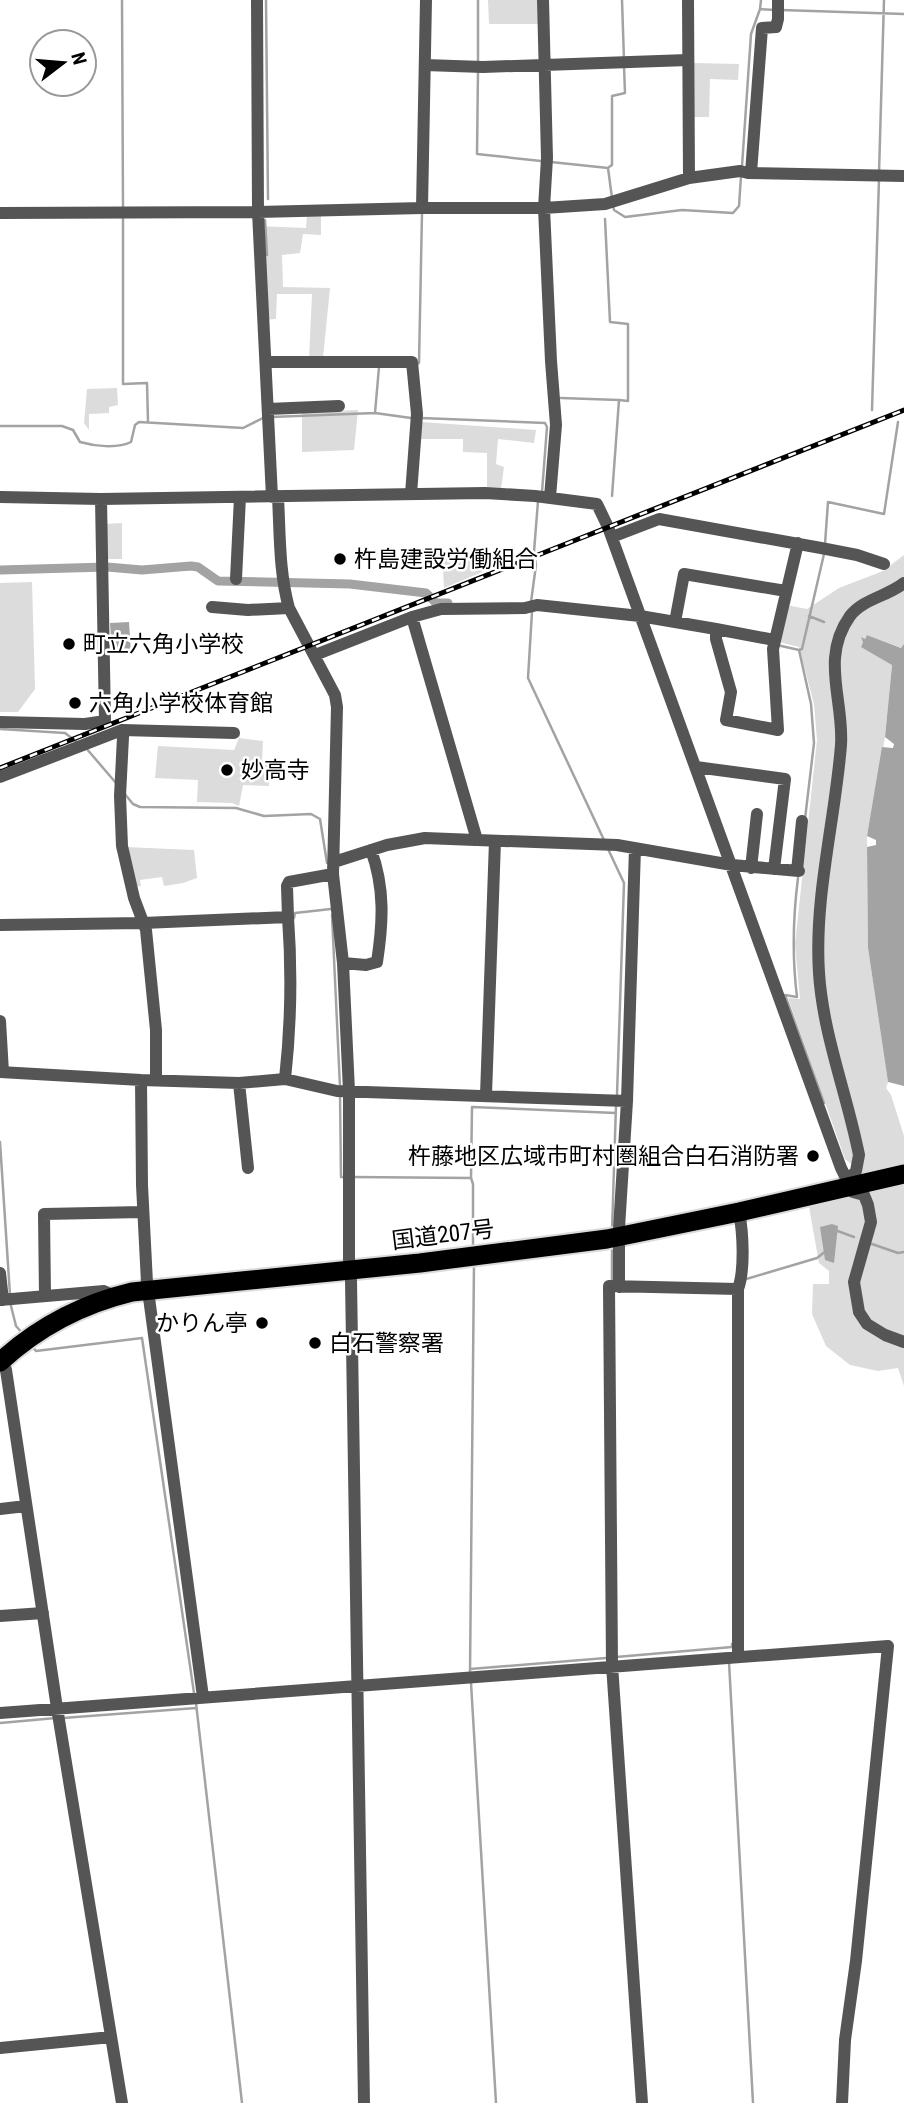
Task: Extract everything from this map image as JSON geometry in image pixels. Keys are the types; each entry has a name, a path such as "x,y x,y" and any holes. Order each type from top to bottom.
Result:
{"highway":[{"name":"国道207号","path":"0,1361 27,1339 66,1315 115,1296 149,1290 472,1256 614,1237 739,1212 904,1174"}],"street":[{"path":"257,0 258,212 269,416 284,582 289,608 335,695 337,706 331,869 343,963 343,1091 349,1177 364,2103"},
{"path":"422,208 426,0"},
{"path":"543,0 547,163 544,208 556,425 543,497"},
{"path":"688,0 689,178"},
{"path":"746,172 762,29 776,27 778,9"},
{"path":"425,65 478,67 688,60"},
{"path":"0,213 544,208 613,202 689,178 746,172 904,176"},
{"path":"267,362 412,362 417,418 411,494"},
{"path":"269,416 339,406"},
{"path":"0,497 101,499 485,493 597,504 612,537 841,1168 853,1192 864,1195 868,1205 872,1222 854,1282 859,1312 867,1324 904,1342"},
{"path":"236,579 240,497"},
{"path":"0,722 85,724 104,721 101,499"},
{"path":"612,537 659,519 857,555 884,564"},
{"path":"716,633 731,692 726,720 778,730 774,644 798,544"},
{"path":"675,622 684,574 786,591"},
{"path":"850,1186 850,1178 856,1171 859,1155 824,1010 819,974 819,925 841,743 833,663 838,640 851,615 869,601 904,583"},
{"path":"212,607 248,610 289,608"},
{"path":"315,655 412,617 441,609 531,607 675,622 774,644"},
{"path":"412,617 477,840 598,843 751,868 798,871 802,821"},
{"path":"0,777 122,730 234,733"},
{"path":"122,730 121,846 142,925 156,1030 156,1080"},
{"path":"696,767 785,779 774,869"},
{"path":"751,868 757,814"},
{"path":"285,1079 290,1010 289,882 425,838 472,840"},
{"path":"483,1095 495,841"},
{"path":"619,1283 614,1237 635,848"},
{"path":"343,963 366,965 377,962 383,924 379,874 373,853"},
{"path":"0,925 142,925 288,920"},
{"path":"0,1021 1,1072 239,1083 285,1079 343,1091 620,1101"},
{"path":"141,1080 143,1212 149,1290 197,1698"},
{"path":"239,1083 248,1168"},
{"path":"45,1296 44,1214 143,1212"},
{"path":"731,1656 741,1226 739,1212"},
{"path":"0,1273 6,1300 104,1291 115,1296"},
{"path":"642,2103 612,1660 609,1286 619,1283 739,1284"},
{"path":"0,1361 6,1370 122,2103"},
{"path":"0,1509 26,1506"},
{"path":"0,1616 43,1613"},
{"path":"0,1713 59,1715 197,1698 470,1677 612,1660 888,1646 856,1961 845,2040 842,2103"},
{"path":"0,2048 111,2037"}],"shaded area":[{"path":"488,0 541,0 542,24 489,24"},
{"path":"693,63 739,64 738,80 710,79 709,117 691,117"},
{"path":"321,214 321,235 303,234 300,253 282,255 283,287 330,288 323,358 309,359 312,294 277,294 276,319 262,320 256,226 306,228 307,215"},
{"path":"117,388 118,405 109,407 109,413 89,414 89,430 84,423 87,389"},
{"path":"358,410 354,450 302,452 302,412"},
{"path":"421,422 536,430 534,443 498,439 496,464 504,467 501,489 487,489 487,453 463,452 463,439 419,439"},
{"path":"122,523 122,559 104,559 105,524"},
{"path":"492,552 516,558 444,588 442,555"},
{"path":"904,555 904,644 902,648 867,635 861,646 892,664 885,737 867,836 868,948 888,1082 886,1088 891,1095 904,1136 904,1386 898,1368 878,1371 850,1365 826,1346 812,1314 813,1284 829,1284 829,1271 819,1263 809,1207 861,1193 860,1171 845,1159 788,998 800,999 795,944 817,740 814,704 799,647 779,642 786,605 807,609 839,588 883,571"},
{"path":"32,582 35,689 18,712 0,712 0,583"},
{"path":"129,622 131,653 112,654 110,623"},
{"path":"867,635 901,648 904,644 904,1086 888,1082 868,948 867,847 876,845 876,840 867,836 882,747 893,748 894,744 885,737 892,665 861,647 861,637 865,639"},
{"name":"妙高寺","path":"239,738 263,741 262,760 269,761 269,786 243,785 239,806 232,803 197,802 198,780 155,778 158,746 234,750"},
{"path":"125,847 194,850 197,878 164,886 162,877 140,880 141,886 134,887"},
{"path":"832,1224 838,1226 834,1263 825,1260 820,1227"}],"waterway":[{"path":"122,0 123,207"},
{"path":"266,0 268,199"},
{"path":"478,0 478,64"},
{"path":"622,0 624,60"},
{"path":"742,166 751,34 761,0"},
{"path":"879,173 884,0"},
{"path":"760,9 775,10"},
{"path":"781,10 904,14"},
{"path":"609,167 612,165 612,96 625,93 624,66"},
{"path":"478,71 477,154 541,161"},
{"path":"551,162 608,168 612,198"},
{"path":"613,205 614,210 625,217 682,210 733,213 739,206 741,176"},
{"path":"872,410 879,179"},
{"path":"416,365 419,363 422,213"},
{"path":"123,217 123,384 147,383 148,421"},
{"path":"605,219 610,322 628,324 628,401 619,400 612,496"},
{"path":"265,220 267,255"},
{"path":"375,413 379,367"},
{"path":"561,398 619,400"},
{"path":"271,417 375,413 411,418"},
{"path":"0,426 62,426 73,430 80,442 112,446 131,442 135,425 139,422 243,428 265,417"},
{"path":"421,418 545,423 547,427 542,492"},
{"path":"825,544 828,502 884,514 898,422"},
{"path":"531,602 536,565 534,552 538,501"},
{"path":"777,645 802,649 824,554"},
{"path":"0,570 107,567 142,570 191,566 198,567 218,581 350,584 426,593 436,603 448,603"},
{"path":"532,612 528,678 604,840"},
{"path":"809,616 824,622"},
{"path":"799,650 811,704 814,743 805,819"},
{"path":"0,729 65,733 77,742"},
{"path":"86,748 116,783"},
{"path":"124,793 133,804 140,807 236,808 264,816 311,814 320,819 327,863"},
{"path":"608,849 624,883 617,1095"},
{"path":"798,878 794,937 797,997 785,995 824,1103"},
{"path":"294,918 295,913 331,909"},
{"path":"332,915 340,1087"},
{"path":"340,1094 341,1177 345,1177"},
{"path":"612,1231 616,1105"},
{"path":"473,1250 472,1107 616,1113"},
{"path":"0,1142 10,1295"},
{"path":"352,1177 471,1178"},
{"path":"835,1230 854,1237"},
{"path":"872,1244 898,1253 904,1252"},
{"path":"612,1245 612,1280"},
{"path":"743,1280 817,1258 826,1251"},
{"path":"470,1673 474,1263"},
{"path":"10,1302 16,1326 23,1334"},
{"path":"31,1345 36,1351 142,1338 194,1693"},
{"path":"616,1657 732,1647 732,1644"},
{"path":"470,1669 606,1658"},
{"path":"729,1662 753,2103"},
{"path":"471,1683 496,2103"},
{"path":"196,1703 242,2103"},
{"path":"63,1718 196,1708"},
{"path":"0,1723 56,1718"}],"railway":[{"path":"0,768 904,410"}],"place":[{"name":"杵島建設労働組合","path":"340,559"},
{"name":"町立六角小学校","path":"69,644"},
{"name":"六角小学校体育館","path":"75,703"},
{"name":"妙高寺","path":"227,770"},
{"name":"杵藤地区広域市町村圏組合白石消防署","path":"813,1156"},
{"name":"かりん亭","path":"262,1323"},
{"name":"白石警察署","path":"315,1343"}]}
